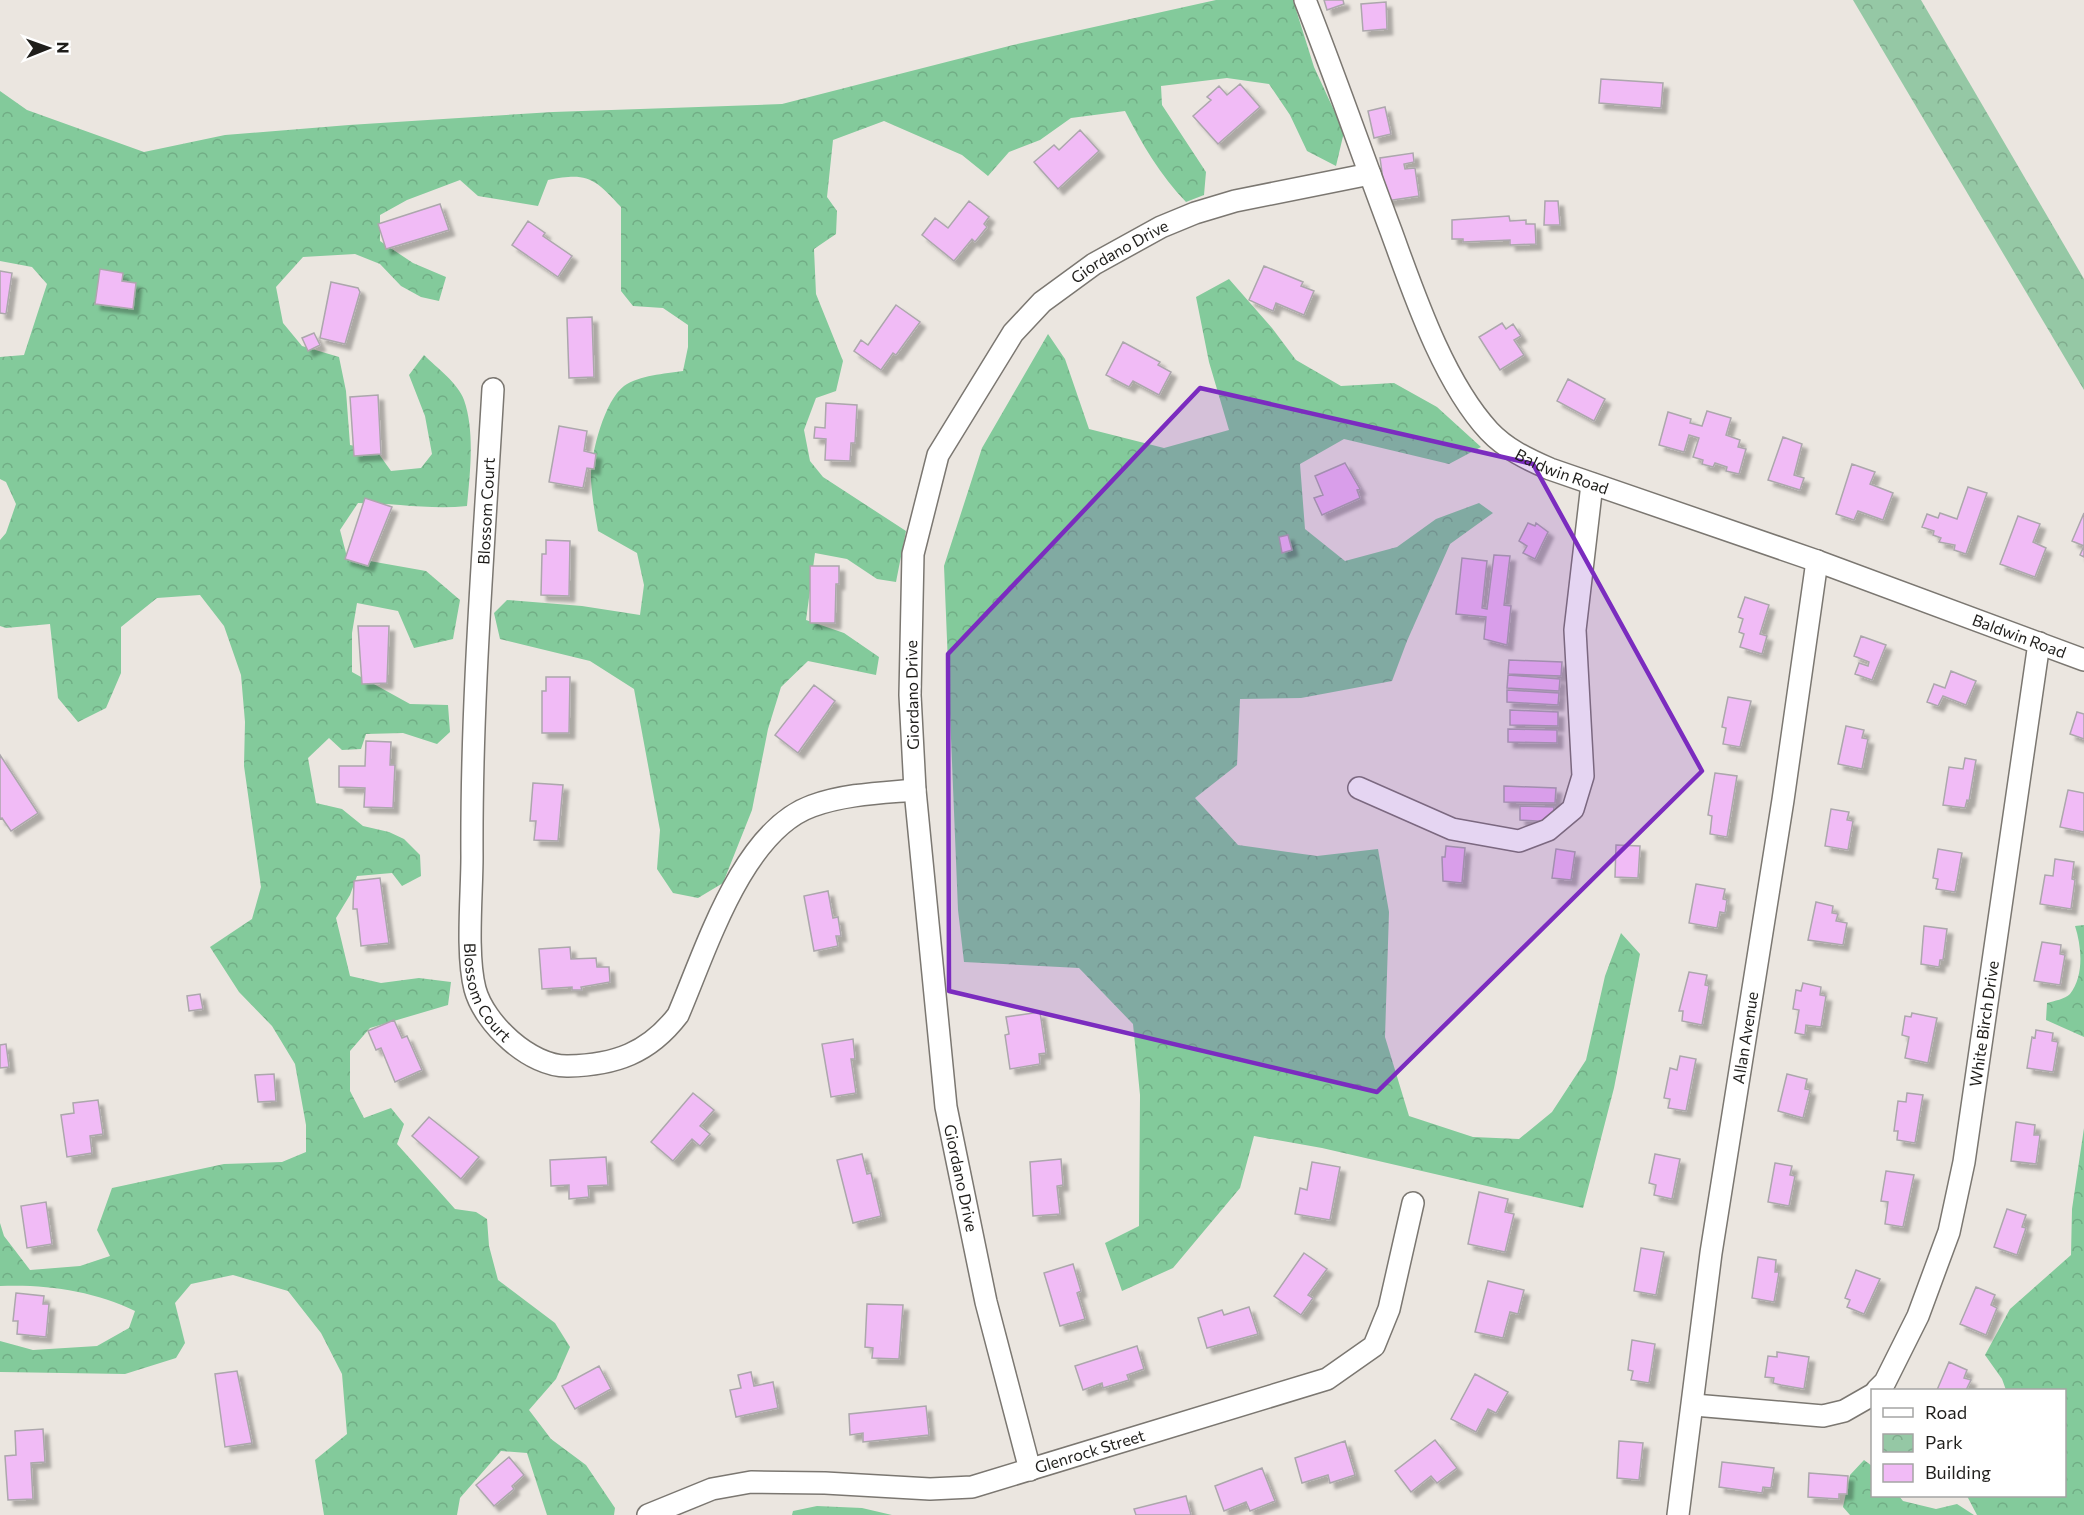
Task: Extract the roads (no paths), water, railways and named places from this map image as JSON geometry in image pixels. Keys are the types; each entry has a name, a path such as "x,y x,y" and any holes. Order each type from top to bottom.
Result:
{"street":[{"name":"Baldwin Road","path":"1305,0 1428,326 1470,405 1488,430 1522,457 1592,484 1817,561 2084,660"},
{"name":"Giordano Drive","path":"1030,1470 987,1302 946,1107 915,790 910,695 913,554 938,455 1013,333 1042,302 1094,264 1161,227 1235,201 1370,174"},
{"name":"Blossom Court","path":"493,389 471,788 472,957 475,988 486,1014 510,1041 537,1057 563,1066 589,1066 618,1059 642,1049 663,1035 678,1015 741,870 767,836 790,816 811,806 840,797 915,790"},
{"path":"1359,788 1452,829 1519,841 1548,830 1573,809 1583,776 1575,630 1592,484"},
{"name":"Allan Avenue","path":"1678,1515 1694,1405 1711,1253 1783,800 1817,561"},
{"name":"White Birch Drive","path":"1878,1389 1885,1382 1918,1316 1951,1220 1964,1162 2039,644"},
{"name":"Glenrock Street","path":"648,1515 712,1489 751,1482 825,1483 930,1489 972,1487 1327,1379 1374,1346 1389,1309 1413,1203"},
{"path":"1694,1405 1823,1416 1844,1411 1871,1396"}]}
